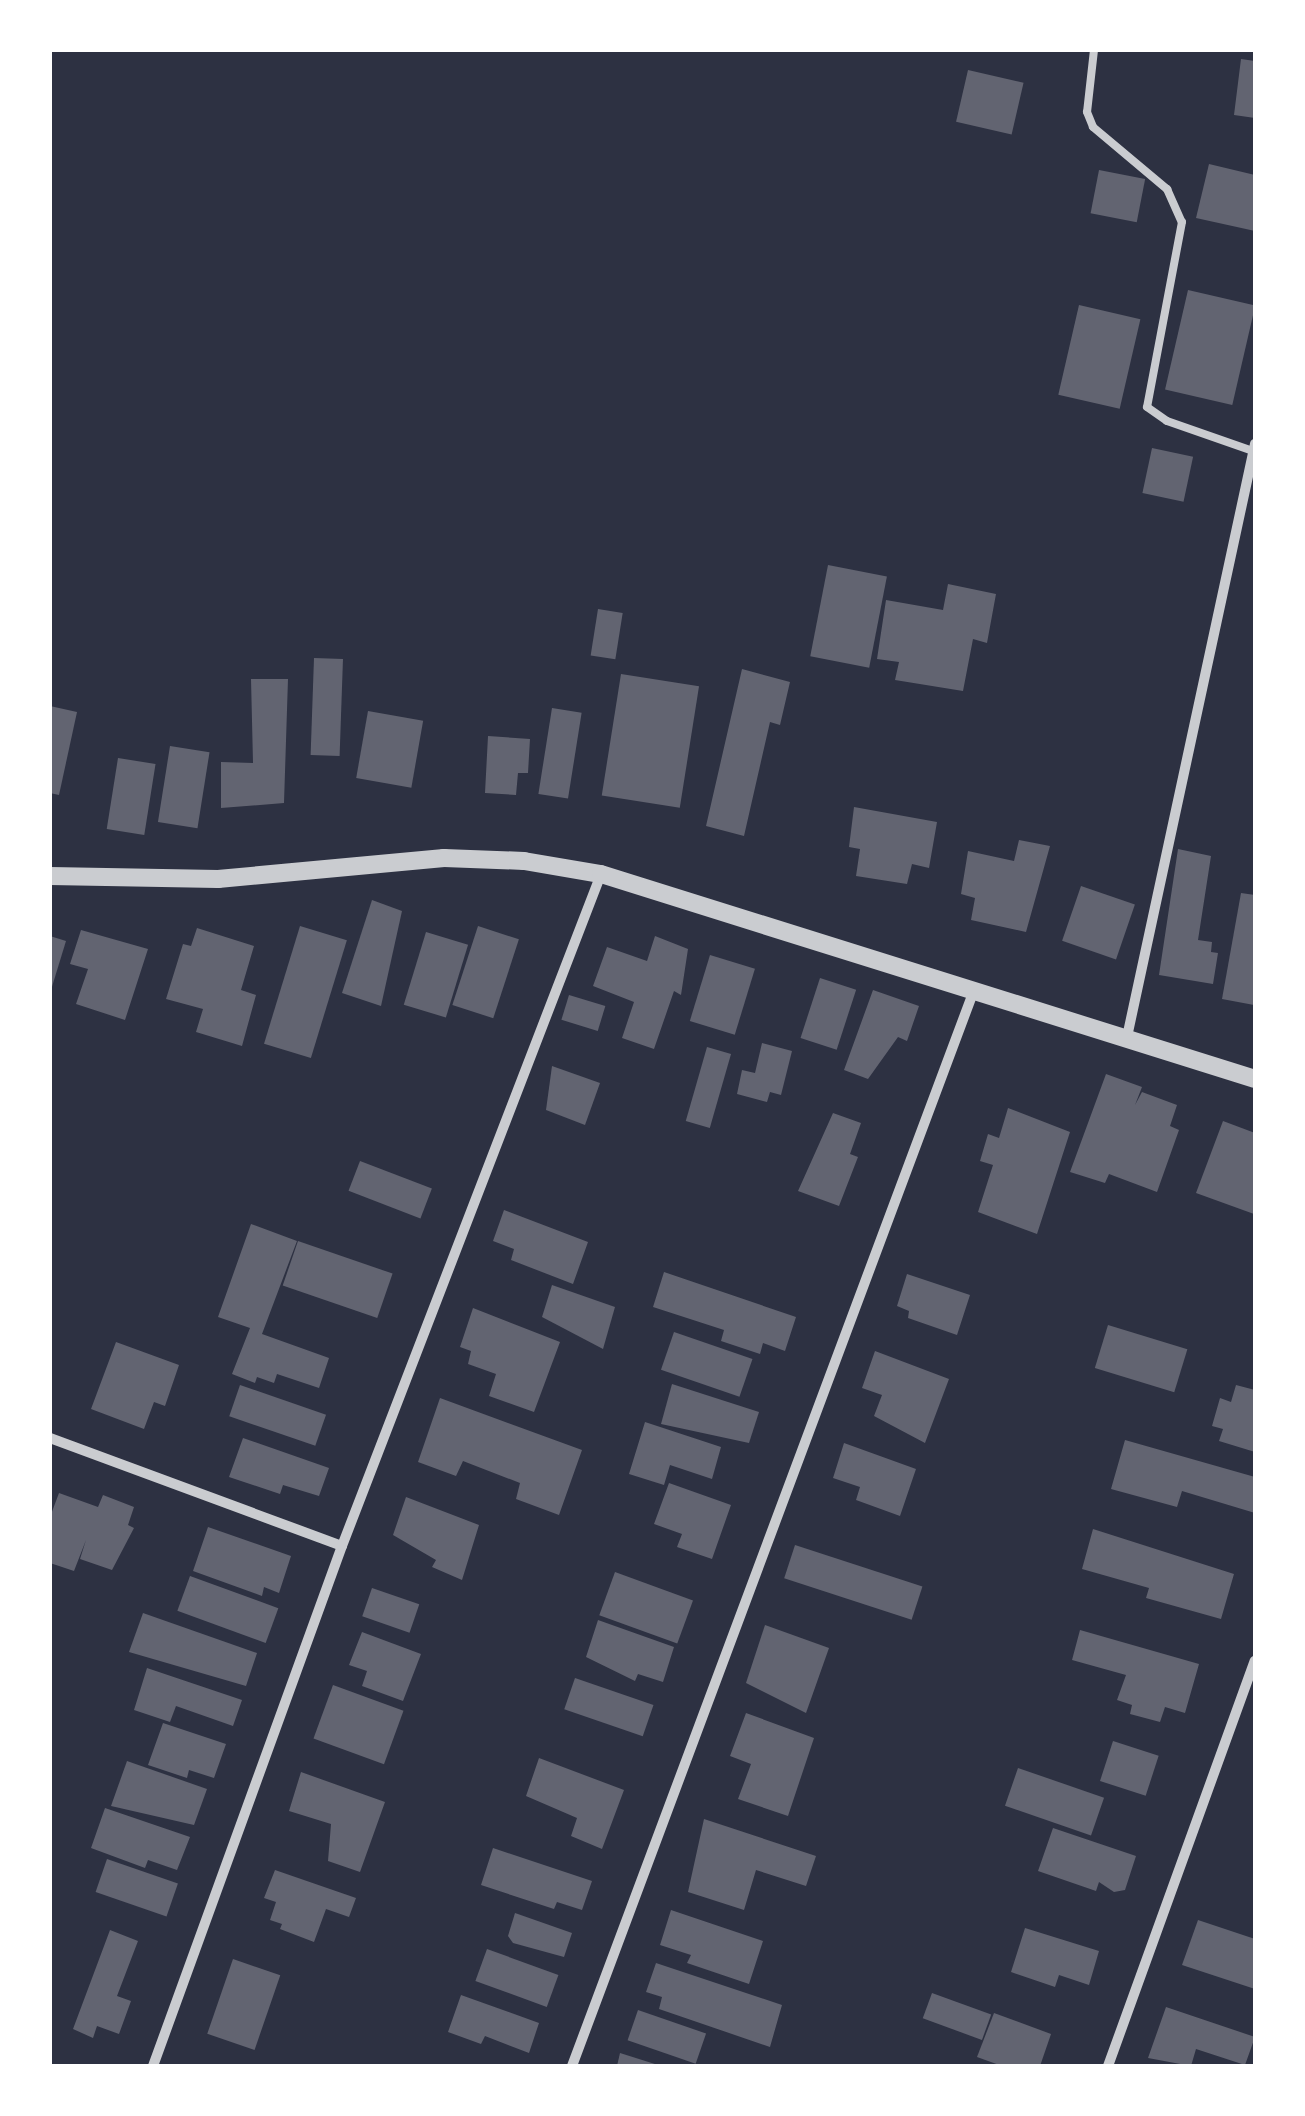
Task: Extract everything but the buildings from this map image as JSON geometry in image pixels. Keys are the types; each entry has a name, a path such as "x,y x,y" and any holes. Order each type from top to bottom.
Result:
{"street":[{"path":"1127,1037 1254,448"},
{"path":"50,876 218,879 444,858 524,860 602,874 975,986 1255,1078"},
{"path":"153,2066 342,1546 602,874"},
{"path":"572,2066 975,986"},
{"path":"50,1438 342,1546"},
{"path":"1108,2066 1255,1661"}],"lane":[{"path":"1094,50 1087,112 1093,127 1167,189 1182,222 1147,406 1167,421 1254,448"}]}
